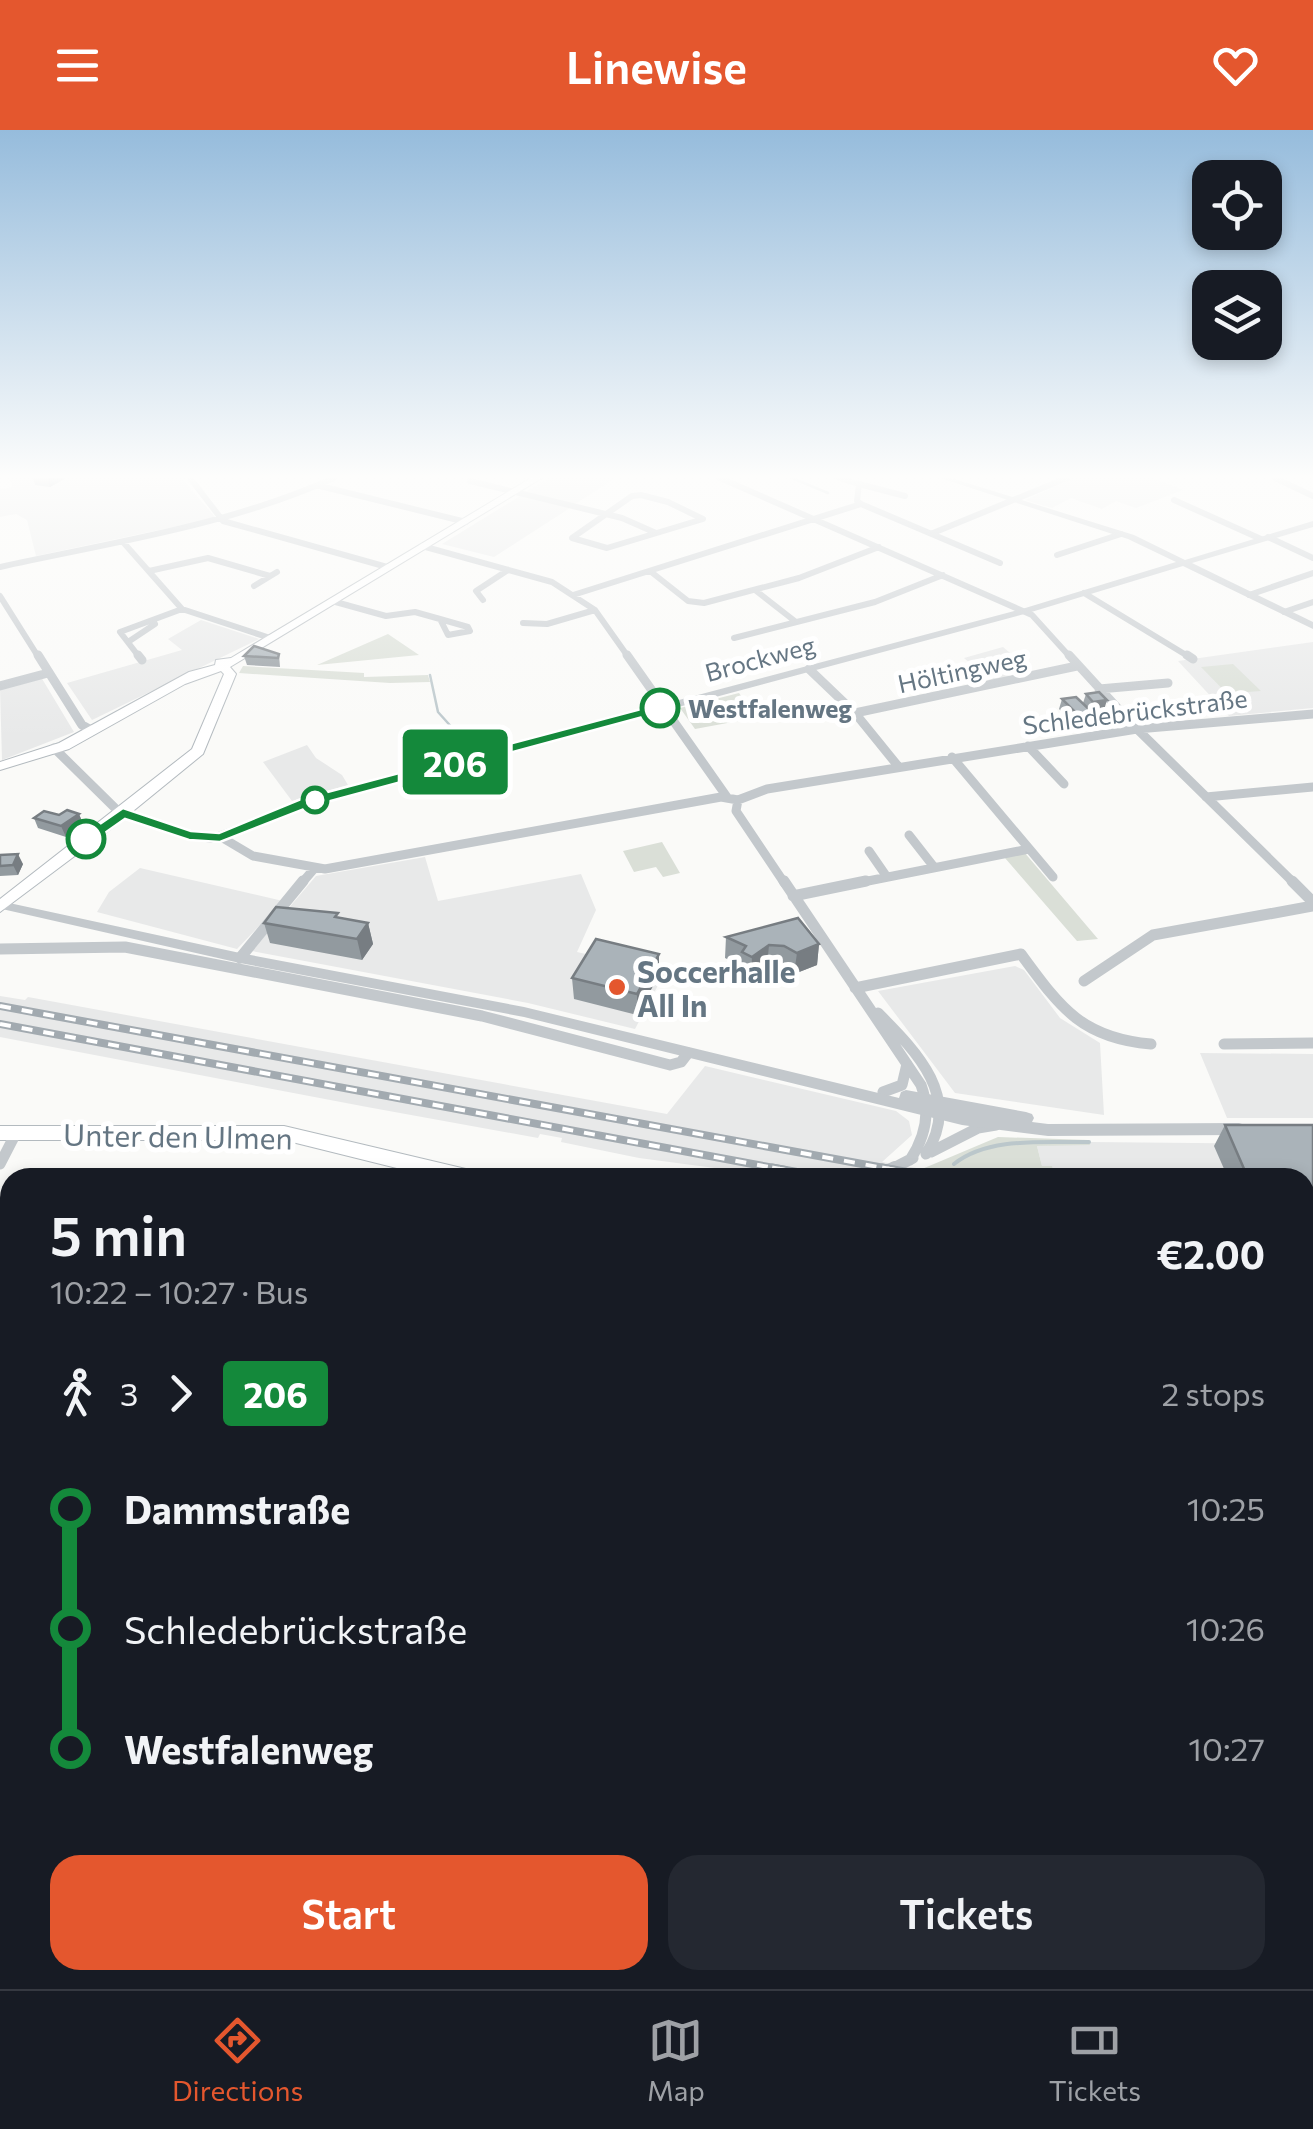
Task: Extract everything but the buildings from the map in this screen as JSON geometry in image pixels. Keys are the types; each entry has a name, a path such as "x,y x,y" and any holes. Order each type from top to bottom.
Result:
{"main road":[{"path":"0,766 55,748 250,650 391,565"},
{"path":"2,902 188,762 202,744 230,674 222,664"},
{"name":"Unter den Ulmen","path":"8,1133 284,1133 429,1168"}],"street":[{"path":"143,565 182,609 270,638"},
{"path":"149,572 180,565"},
{"path":"236,565 274,574 254,586"},
{"path":"379,565 387,567"},
{"path":"489,565 552,582 595,610 732,798 736,811 934,1107"},
{"path":"574,594 670,565"},
{"path":"650,571 695,604 799,578 833,565"},
{"path":"920,565 1025,611 1313,904"},
{"name":"Brockweg","path":"220,838 306,802 1025,611 1175,565"},
{"path":"1190,565 1313,626"},
{"path":"483,600 476,591 508,570"},
{"path":"1249,594 1313,573"},
{"path":"734,638 874,602 944,575"},
{"path":"755,590 796,622"},
{"path":"1084,593 1193,658"},
{"path":"0,596 82,725 90,731"},
{"path":"332,601 386,616 415,612 440,619"},
{"path":"1284,612 1313,602"},
{"path":"142,660 128,642 157,625 150,621 182,609"},
{"path":"522,623 547,624 595,610"},
{"name":"Höltingweg","path":"855,713 1078,666"},
{"name":"Höltingweg","path":"809,669 855,713 898,766"},
{"path":"0,686 48,673"},
{"path":"1099,689 1168,683"},
{"name":"Schledebrückstraße","path":"55,748 121,812 189,836 220,838 234,849 313,870 952,757 1137,729 1313,714"},
{"path":"1028,746 1064,784"},
{"path":"952,757 1053,878"},
{"path":"1206,797 1313,787"},
{"path":"909,835 934,867"},
{"path":"793,896 1029,849"},
{"path":"868,851 887,876"},
{"path":"240,958 313,870"},
{"path":"2,902 96,924 130,941 482,1016 670,1065 681,1062 688,1053"},
{"path":"1084,981 1153,935 1313,904"},
{"path":"0,948 130,941 240,958 524,1012 934,1107 1084,1129"},
{"path":"858,992 1022,954 1066,1015 1081,1028 1118,1042 1150,1044"},
{"path":"858,992 895,1030 935,1085 934,1107 940,1139 926,1154"},
{"path":"1224,1044 1313,1044"},
{"path":"883,1092 902,1085 906,1064"},
{"path":"818,1082 883,1092 1000,1124 1084,1129 1261,1129"},
{"path":"910,1160 920,1147 934,1107"},
{"path":"894,1168 978,1128 1000,1124"},
{"path":"0,1164 8,1133"}],"shaded area":[{"path":"201,620 259,639 92,720 67,683 182,650 168,639"},
{"path":"388,634 419,655 317,665"},
{"path":"1313,642 1313,708 1229,716 1178,661"},
{"path":"1003,647 1034,673 991,682 964,658"},
{"path":"1233,664 1261,691 1234,693 1245,706 1239,706 1201,667"},
{"path":"243,666 364,673 364,677 428,675 430,682 239,673"},
{"path":"41,677 74,732 2,760 0,688"},
{"path":"739,693 755,715 749,719 695,729 680,708"},
{"path":"307,745 316,758 342,775 348,785 292,801 263,762"},
{"path":"662,842 680,873 663,877 656,867 634,872 623,851"},
{"path":"1024,852 1098,939 1077,941 1005,858"},
{"path":"425,857 438,901 581,874 596,910 577,952 665,972 635,1029 528,1003 252,951 316,876"},
{"path":"140,868 283,901 237,949 97,912 109,892"},
{"path":"1015,966 1024,970 1060,1018 1100,1043 1104,1115 955,1093 878,991"},
{"path":"0,996 25,1000 28,997 667,1114 705,1066 896,1111 909,1121 912,1135 882,1162 916,1168 715,1168 639,1158 561,1142 562,1138 540,1134 538,1138 0,1037"},
{"path":"1200,1053 1313,1054 1313,1118 1227,1118"},
{"path":"998,1137 1088,1140 1090,1145 1037,1146 1042,1166 1052,1168 924,1168"},
{"path":"1091,1142 1313,1144 1313,1168 1045,1168 1037,1146"}],"waterway":[{"path":"430,675 438,712 474,752"},
{"path":"954,1164 968,1155 1001,1145 1089,1142"}],"railway":[{"path":"0,1006 884,1168"},
{"path":"0,1024 774,1168"}],"bus line":[{"name":"206","path":"86,839 123,813 189,836 220,838 306,802 660,708"}],"place":[{"name":"Westfalenweg","path":"660,708"},
{"name":"Soccerhalle All In","path":"617,987"}]}
